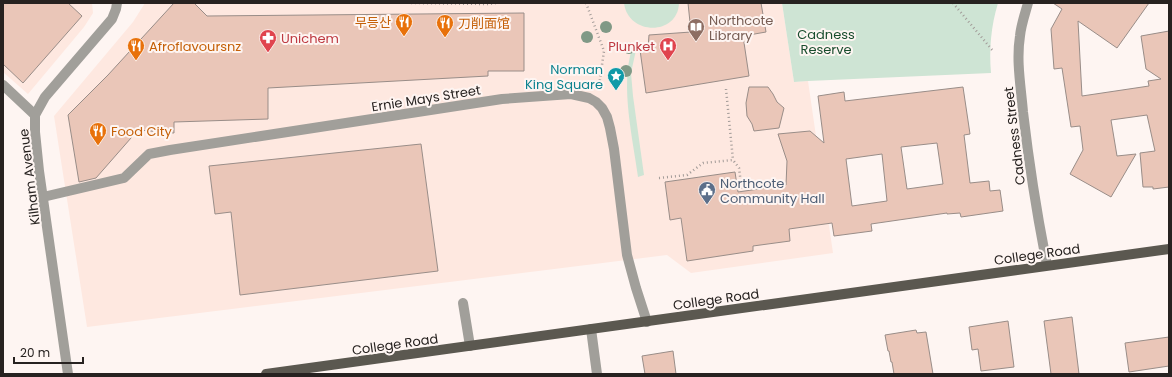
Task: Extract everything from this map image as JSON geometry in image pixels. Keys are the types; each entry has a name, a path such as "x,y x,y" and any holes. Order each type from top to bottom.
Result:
{"main road":[{"name":"College Road","path":"266,374 1169,249"}],"street":[{"name":"Kilham Avenue","path":"68,374 35,132 36,114 45,97 112,20 117,3"},
{"name":"Cadness Street","path":"1028,3 1020,34 1018,51 1025,133 1037,217 1047,265"},
{"path":"3,85 36,114"},
{"name":"Ernie Mays Street","path":"43,197 124,178 149,154 170,150 502,99 571,94 581,95 596,102"},
{"path":"596,102 602,108 607,117 610,128 628,255 636,288 647,322"},
{"path":"463,303 470,346"},
{"path":"591,329 597,374"}],"path":[{"path":"412,3 497,3"},
{"path":"586,3 604,51 596,102"},
{"path":"953,3 993,51"},
{"path":"726,89 733,160 739,168 742,192"},
{"path":"659,178 687,175 703,163 733,160"}],"shaded area":[{"path":"3,3 92,3 93,13 84,27 28,94 3,72"},
{"path":"145,3 782,3 794,82 808,81 833,253 691,273 667,255 87,327 54,116 133,22"}],"green space":[{"path":"624,3 679,3 677,14 671,22 653,28 634,22 627,14"},
{"name":"Cadness Reserve","path":"782,3 998,3 991,38 991,73 794,82"},
{"path":"632,49 636,50 631,73 644,175 638,177 627,96 627,79"}],"building":[{"path":"3,3 68,3 82,16 23,83 3,64"},
{"path":"174,3 194,3 207,16 524,13 524,71 488,71 488,76 268,88 268,119 174,122 174,133 138,130 96,178 79,182 68,115 108,75"},
{"name":"Northcote Library","path":"688,3 761,3 766,32 743,36 749,76 646,93 640,50 648,48 649,35 691,32"},
{"path":"1053,3 1149,3 1117,48 1078,21 1082,96 1149,86 1148,81 1161,79 1146,69 1141,36 1169,31 1169,187 1153,189 1153,187 1143,187 1140,153 1155,151 1147,115 1111,120 1117,156 1136,154 1111,197 1070,174 1083,150 1080,126 1071,127 1062,68 1054,69 1051,29 1062,9"},
{"path":"749,87 768,87 777,102 784,108 779,128 754,131 747,116 746,103"},
{"path":"963,87 970,134 964,135 970,183 989,181 990,191 1000,190 1003,211 961,217 960,213 947,213 871,224 872,231 834,236 832,223 789,229 790,241 753,246 753,251 687,261 681,218 670,220 665,182 735,172 738,192 786,185 787,161 778,134 810,131 824,143 818,96 844,92 845,101","holes":["937,143 943,184 907,189 901,147","882,154 887,201 852,206 846,159"]},
{"path":"421,144 438,271 240,295 231,212 215,214 209,166"},
{"path":"1072,317 1079,374 1051,374 1044,321"},
{"path":"1008,321 1014,367 981,371 978,349 972,350 969,327"},
{"path":"916,330 917,333 926,332 933,374 894,374 885,335"},
{"path":"1169,337 1169,366 1129,372 1125,343"},
{"path":"673,351 676,374 645,374 642,356"}],"place":[{"name":"무등산","path":"404,37"},
{"name":"刀削面馆","path":"445,38"},
{"name":"Northcote Library","path":"696,42"},
{"name":"Unichem","path":"268,53"},
{"name":"Afroflavoursnz","path":"136,61"},
{"name":"Plunket","path":"668,61"},
{"name":"Norman King Square","path":"616,91"},
{"name":"Food City","path":"98,146"},
{"name":"Northcote Community Hall","path":"707,205"}]}
